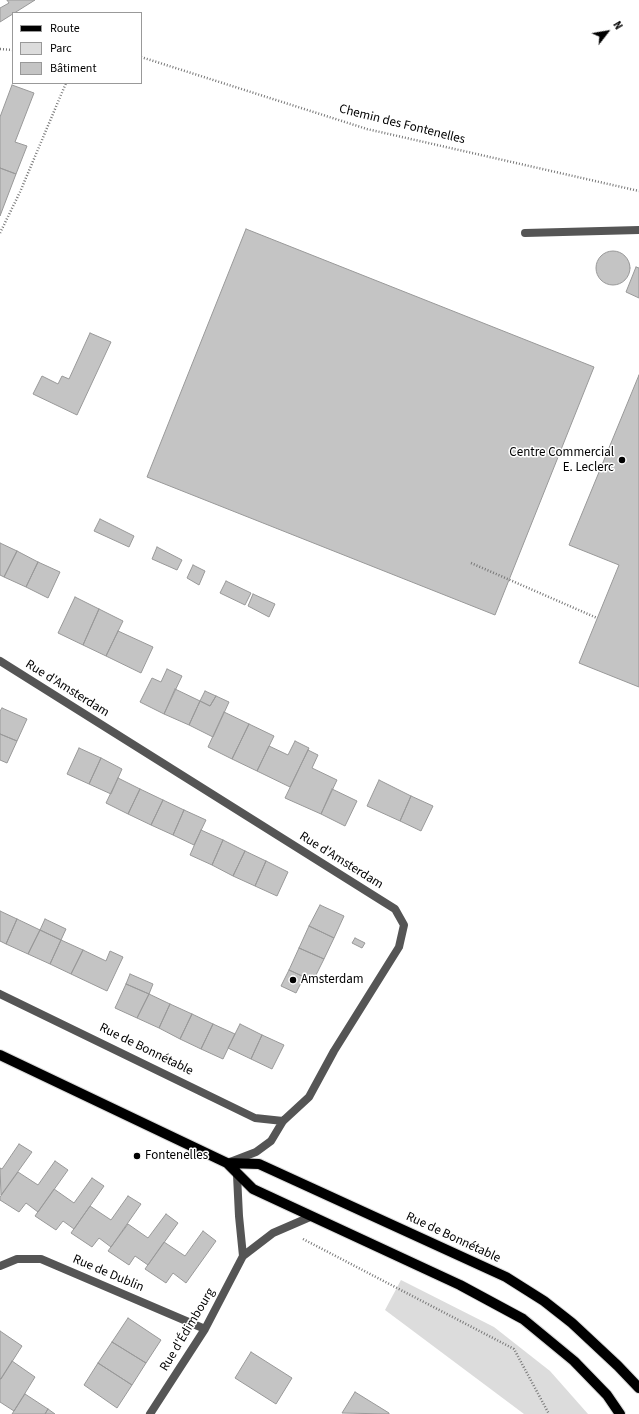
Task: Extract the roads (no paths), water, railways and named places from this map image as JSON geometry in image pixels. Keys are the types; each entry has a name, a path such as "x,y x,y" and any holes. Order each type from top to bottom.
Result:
{"main road":[{"name":"Rue de Bonnétable","path":"0,1055 227,1163 259,1164 447,1249 506,1278 544,1301 572,1323 639,1388"},
{"name":"Rue de Bonnétable","path":"227,1163 237,1175 253,1189 310,1217 460,1285 523,1319 574,1361 607,1395 620,1414"}],"street":[{"path":"526,233 639,230"},
{"name":"Rue d'Amsterdam","path":"0,661 395,909 404,925 399,947 334,1051 309,1097 283,1122 271,1141 256,1152 227,1163"},
{"name":"Rue de Bonnétable","path":"0,994 255,1118 283,1122"},
{"path":"237,1175 239,1216 244,1256"},
{"name":"Rue d'Édimbourg","path":"150,1414 205,1329 244,1256 273,1233 310,1217"},
{"name":"Rue de Dublin","path":"0,1266 17,1259 41,1259 205,1329"}],"place":[{"name":"Centre Commercial E. Leclerc","path":"622,460"},
{"name":"Amsterdam","path":"293,980"},
{"name":"Fontenelles","path":"137,1156"}]}
